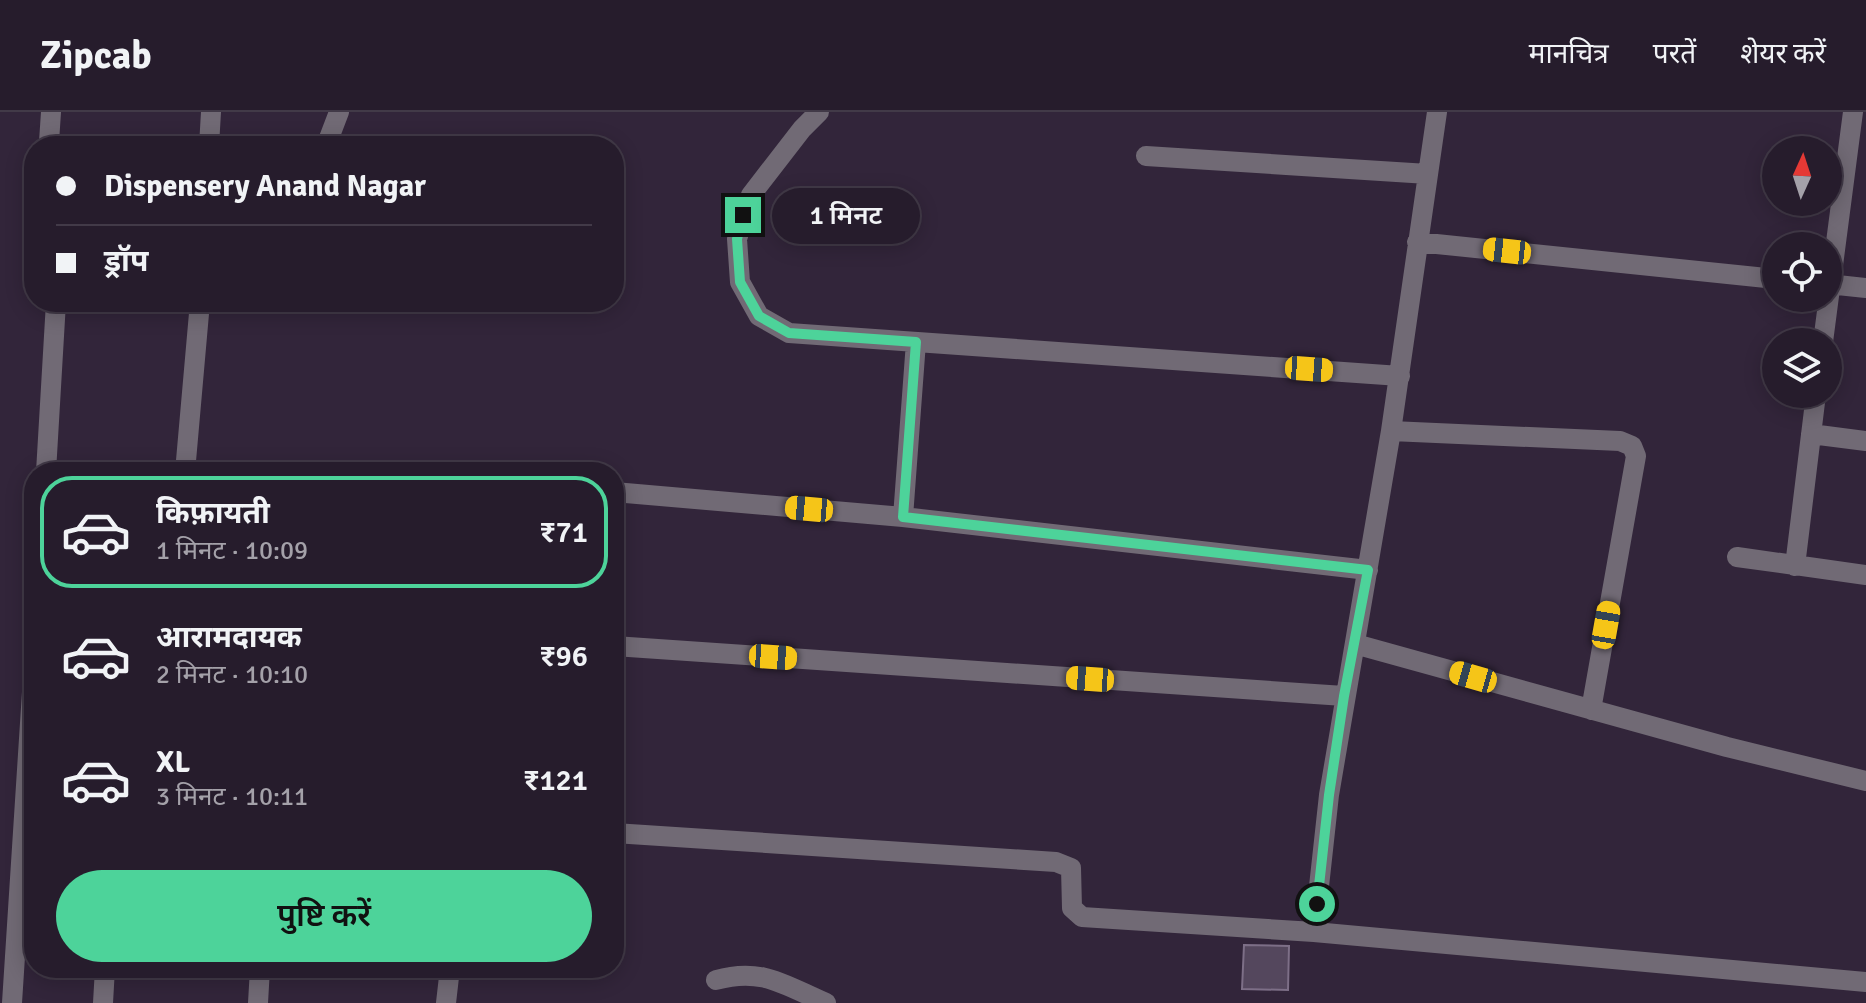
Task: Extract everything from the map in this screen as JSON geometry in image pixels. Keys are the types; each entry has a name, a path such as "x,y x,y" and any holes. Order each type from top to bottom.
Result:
{"street":[{"path":"49,136 51,112"},
{"path":"210,136 211,112"},
{"path":"330,136 339,112"},
{"path":"819,112 751,195 737,239 740,282 759,316 789,333 1400,376"},
{"path":"1314,932 1329,795 1400,376 1437,112"},
{"path":"1838,232 1857,123"},
{"path":"1146,156 1428,174"},
{"path":"1417,242 1762,278"},
{"path":"1842,285 1866,288"},
{"path":"47,462 55,312"},
{"path":"186,462 199,312"},
{"path":"903,517 916,342"},
{"path":"1795,566 1814,408"},
{"path":"1391,431 1620,441 1632,446 1636,456 1591,710"},
{"path":"1811,434 1866,441"},
{"path":"624,493 903,517 1368,570"},
{"path":"1737,557 1866,575"},
{"path":"1355,644 1727,747 1866,781"},
{"path":"624,647 1344,696"},
{"path":"12,1003 24,816"},
{"path":"624,834 1056,862 1071,868 1072,908 1082,917 1314,932 1866,982"},
{"path":"716,980 732,975 763,975 826,1003"},
{"path":"103,1003 104,978"},
{"path":"258,1003 259,978"},
{"path":"446,1003 449,978"}],"building":[{"path":"1244,945 1289,946 1288,990 1242,989"}],"route":[{"path":"743,215 737,239 740,282 759,316 789,333 916,342 903,517 1368,570 1344,696 1317,904"}]}
